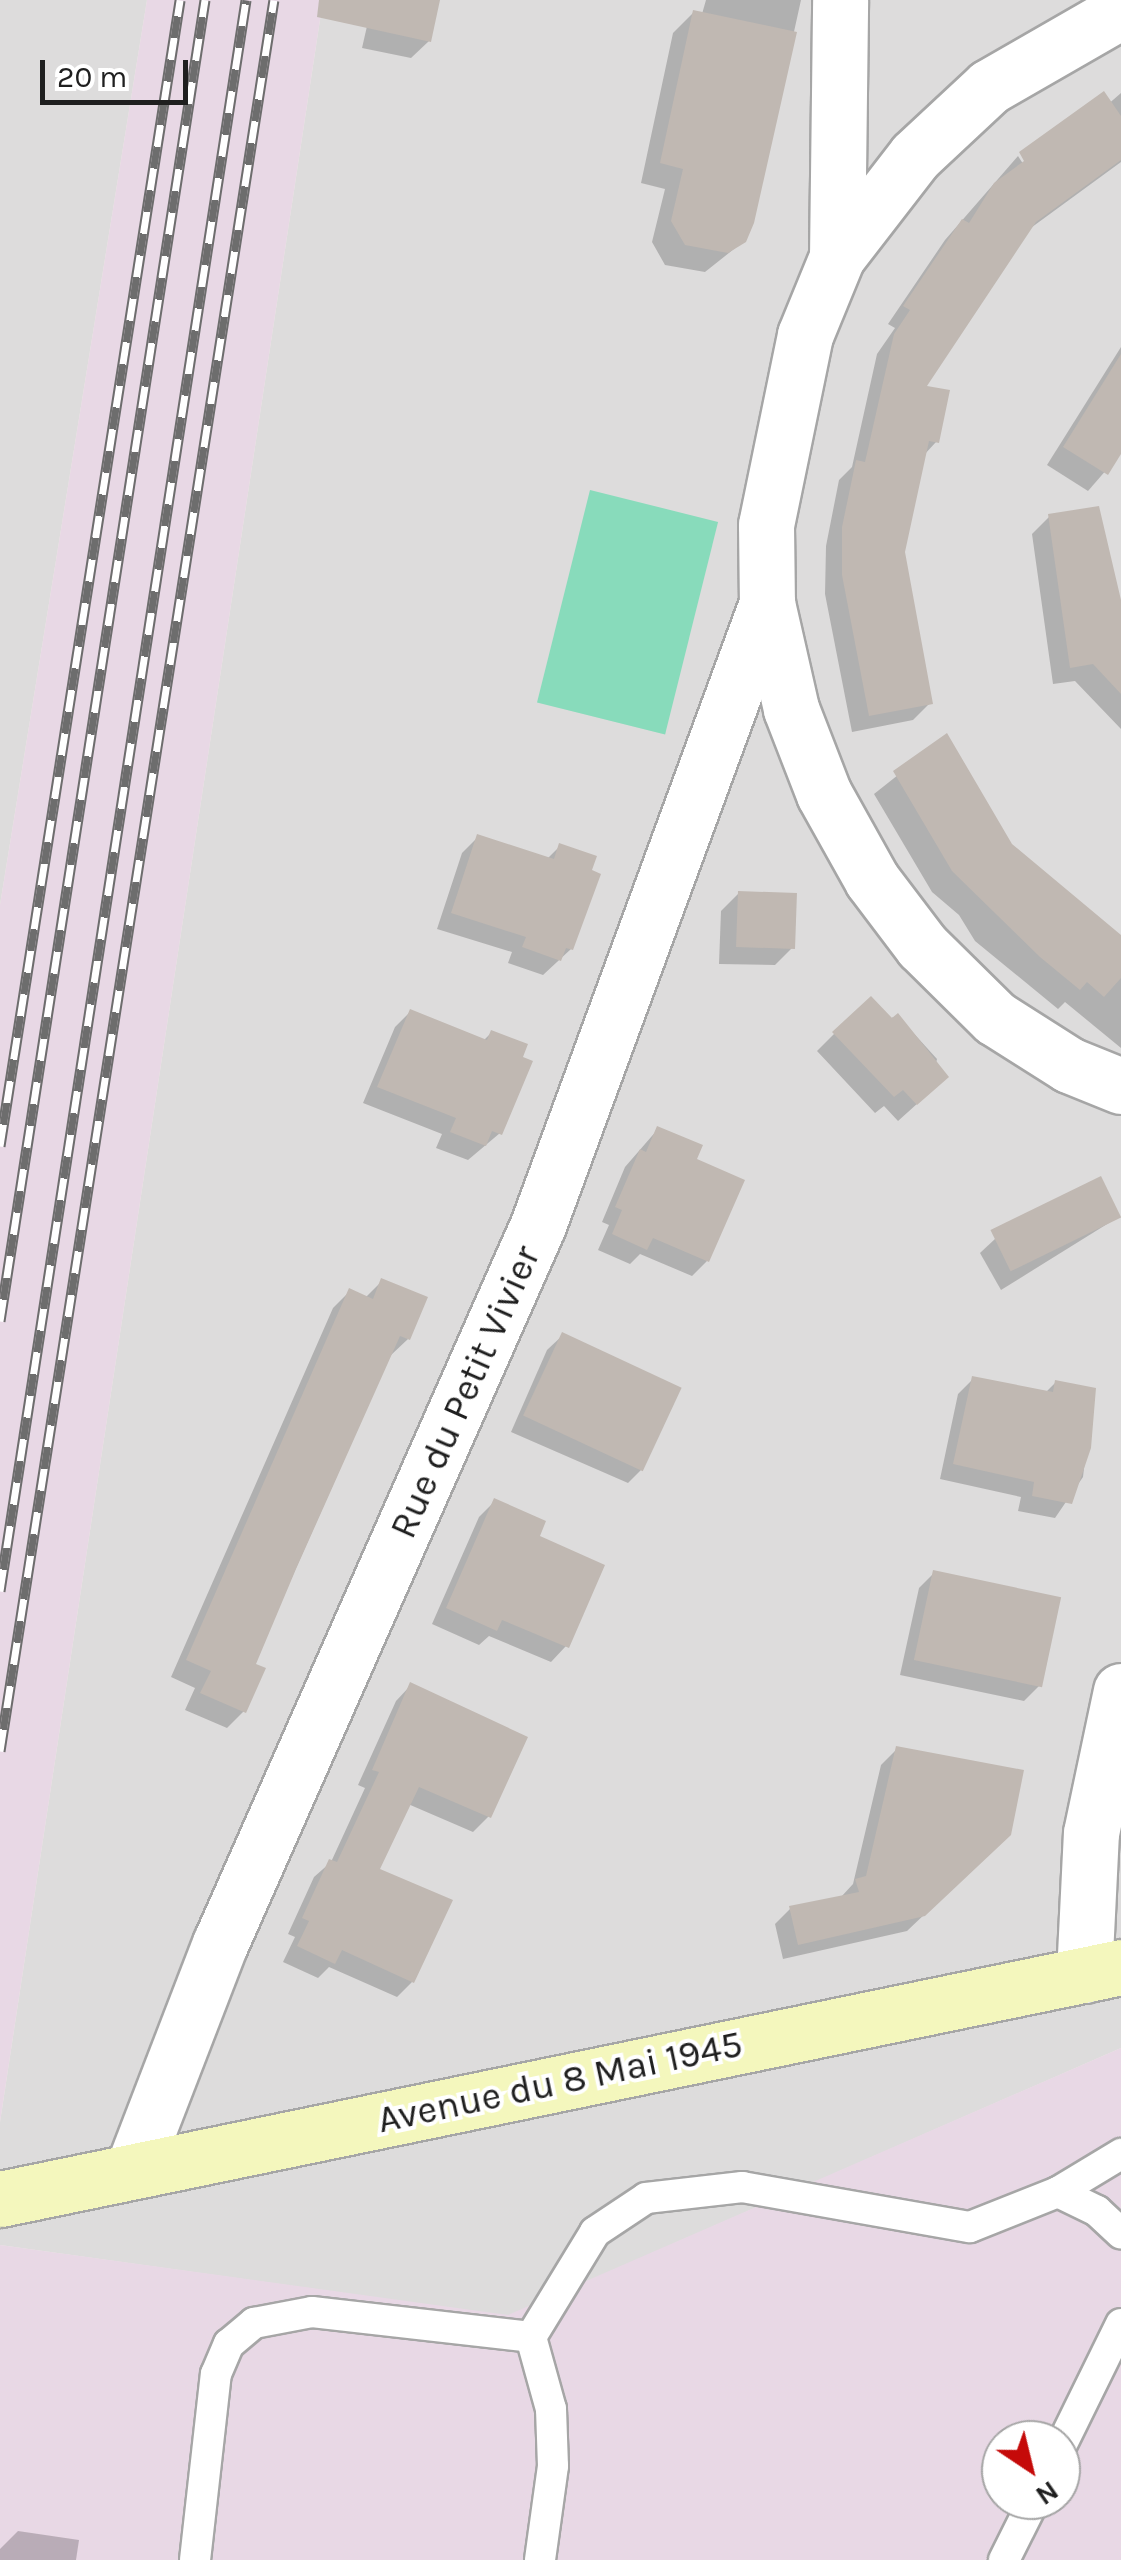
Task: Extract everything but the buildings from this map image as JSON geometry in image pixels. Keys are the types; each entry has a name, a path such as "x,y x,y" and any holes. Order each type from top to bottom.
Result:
{"main road":[{"name":"Avenue du 8 Mai 1945","path":"0,2199 1103,1971"}],"street":[{"path":"838,258 840,0"},
{"path":"1121,11 989,87 915,156 838,258 806,335 766,524 767,603 792,710 824,794 872,880 922,946 996,1018 1069,1065 1121,1086"},
{"name":"Rue du Petit Vivier","path":"133,2169 169,2064 538,1225 767,603"},
{"path":"1103,1971 1091,1834 1121,1691"}],"lane":[{"path":"540,2560 552,2428 531,2337 595,2232 646,2198 742,2187 970,2227 1058,2192 1121,2154"},
{"path":"1058,2192 1098,2211 1121,2233"},
{"path":"195,2560 216,2374 230,2344 254,2322 312,2312 531,2337"},
{"path":"1074,2420 1121,2324"},
{"path":"1004,2560 1024,2520"}],"shaded area":[{"path":"0,0 147,0 0,905"},
{"path":"147,0 323,0 0,2122 0,905"},
{"path":"323,0 1121,0 1121,2048 508,2316 0,2245 0,2122"},
{"path":"1121,2048 1121,2560 0,2560 0,2245 508,2315"}],"green space":[{"path":"590,490 718,522 665,734 537,702"}],"railway":[{"path":"0,1146 180,0"},
{"path":"0,1321 205,0"},
{"path":"0,1591 246,0"},
{"path":"0,1751 274,0"}]}
